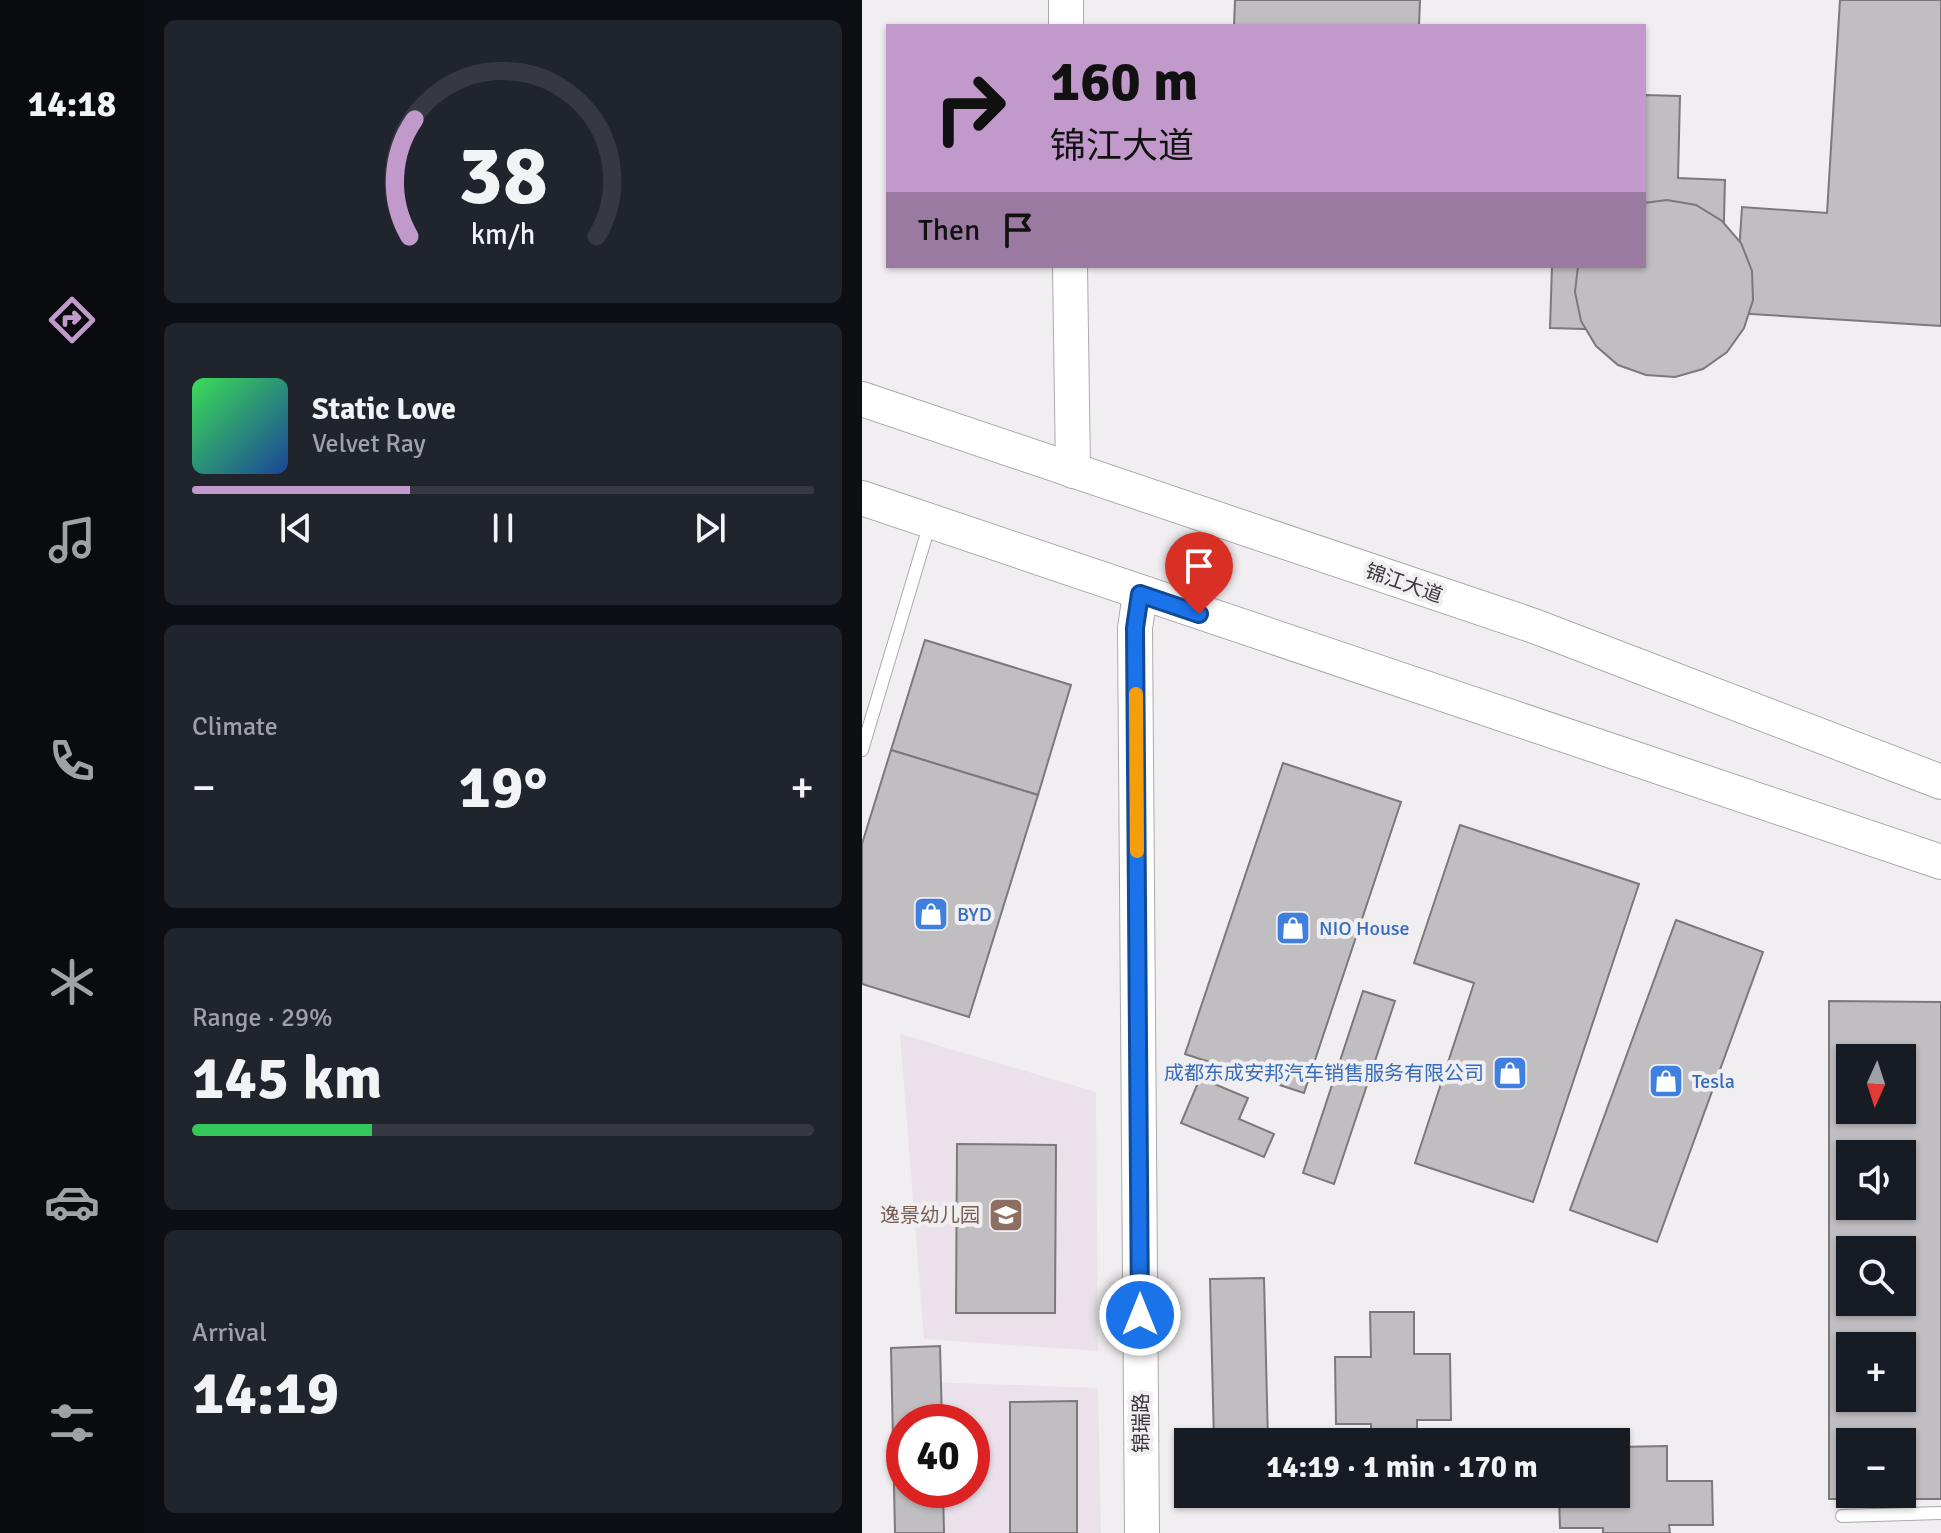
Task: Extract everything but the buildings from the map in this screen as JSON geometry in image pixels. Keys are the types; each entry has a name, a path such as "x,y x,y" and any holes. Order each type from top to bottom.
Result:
{"main road":[{"path":"1066,0 1066,24"},
{"path":"1070,268 1073,471"},
{"name":"锦江大道","path":"862,399 1534,626 1941,782"},
{"path":"862,498 1941,862"},
{"name":"锦瑞路","path":"1140,594 1135,628 1142,1533"}],"lane":[{"path":"862,750 931,520"},
{"path":"1842,1516 1941,1513"}],"shaded area":[{"name":"逸景幼儿园","path":"900,1034 1096,1092 1098,1351 924,1339"},
{"path":"927,1382 1098,1388 1101,1533 932,1533 931,1508 990,1508 990,1404 928,1404"}],"slow traffic":[{"path":"1136,694 1137,851"}],"place":[{"name":"BYD","path":"931,914"},
{"name":"NIO House","path":"1293,928"},
{"name":"成都东成安邦汽车销售服务有限公司","path":"1510,1073"},
{"name":"Tesla","path":"1666,1081"},
{"name":"逸景幼儿园","path":"1006,1215"}],"route":[{"path":"1140,1315 1135,628 1140,594 1199,614"}]}
